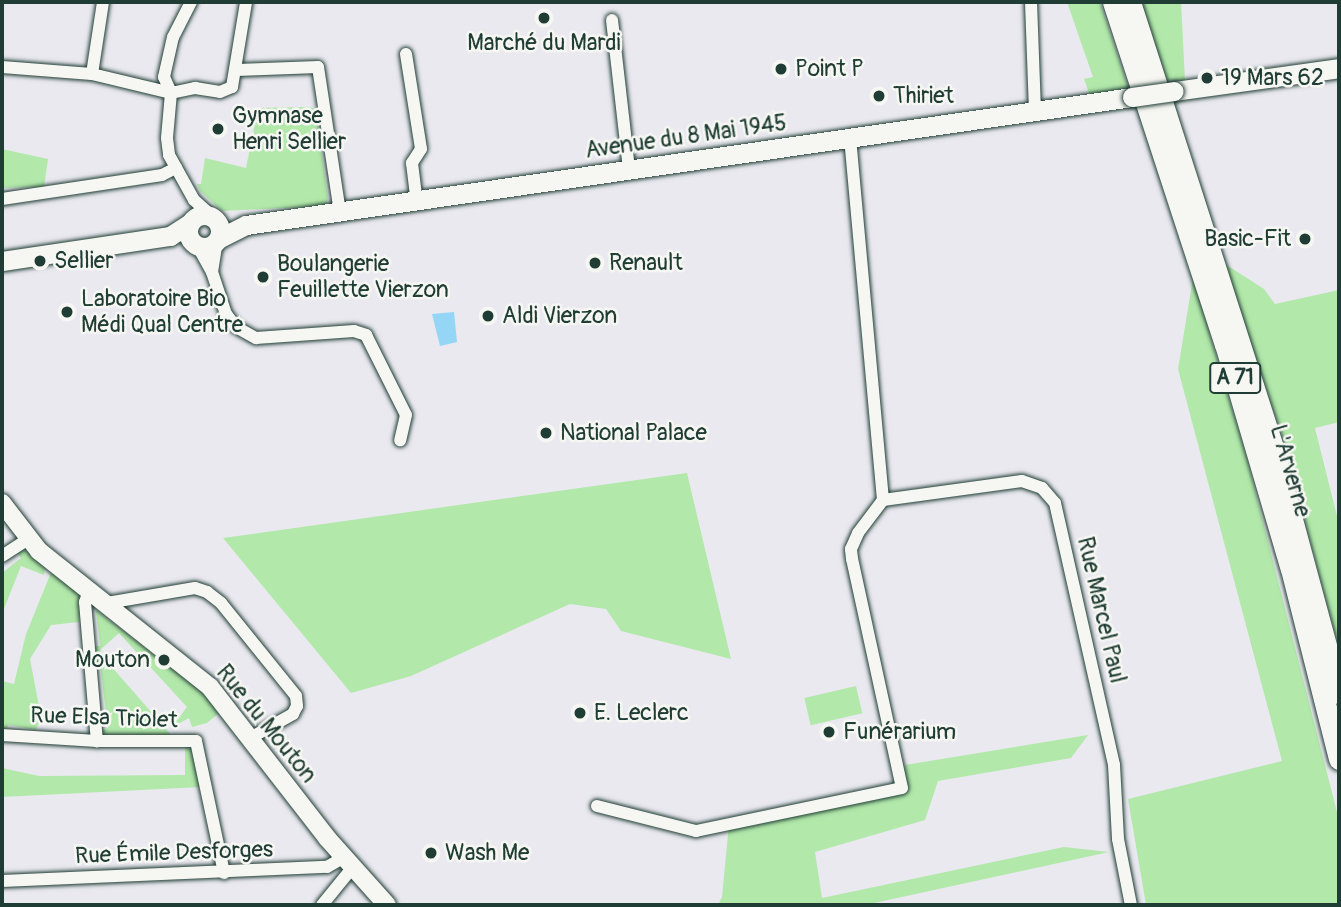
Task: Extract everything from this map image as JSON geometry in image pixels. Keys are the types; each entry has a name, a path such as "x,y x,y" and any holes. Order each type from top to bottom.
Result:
{"highway":[{"name":"L'Arverne","path":"1113,2 1229,357 1291,569 1339,760"},
{"name":"L'Arverne","path":"1130,2 1272,445 1339,693"}],"main road":[{"name":"Avenue du 8 Mai 1945","path":"216,229 1339,68"},
{"path":"2,261 170,236 204,215 216,229 205,247 170,236"},
{"path":"191,222 189,236 196,244"}],"street":[{"path":"92,74 103,2"},
{"path":"191,2 173,37 164,77 171,93 167,147 194,200 216,229 212,272"},
{"path":"2,67 92,74 171,93 195,88 220,92 232,87 237,70 246,2"},
{"path":"1031,2 1035,113"},
{"path":"612,20 629,170"},
{"path":"406,54 421,149 412,163 417,201"},
{"path":"237,70 318,67 340,212"},
{"path":"597,806 696,831 902,788 852,559 852,549 858,533 883,500 850,138"},
{"path":"2,199 162,175 176,168"},
{"path":"191,222 194,200"},
{"path":"196,244 212,272 226,314 236,327 256,338 354,331 366,335 406,415 400,440"},
{"name":"Rue Marcel Paul","path":"883,500 1021,481 1042,488 1055,503 1114,765 1118,839 1131,905"},
{"name":"Rue du Mouton","path":"2,503 27,539 209,687 349,862 387,905"},
{"path":"2,556 27,539"},
{"path":"107,606 113,602 195,588 207,592 220,603 296,696 297,706 293,714 250,738"},
{"path":"89,591 85,602 97,741"},
{"name":"Rue Elsa Triolet","path":"2,735 97,741 196,741 224,873"},
{"path":"322,905 349,862"},
{"name":"Rue Émile Desforges","path":"2,881 224,873 327,867 349,862"}],"green space":[{"path":"1067,2 1100,2 1128,87 1090,96 1084,79 1093,77"},
{"path":"1141,2 1181,2 1185,81 1167,80"},
{"path":"258,108 313,108 318,127 328,198 326,206 222,211 200,191 197,184 201,184 205,158 246,168"},
{"path":"2,149 48,159 44,187 2,188"},
{"path":"1222,262 1264,289 1275,304 1339,290 1339,422 1315,428 1339,524 1339,649 1282,435"},
{"path":"1193,278 1247,459 1339,820 1339,905 1146,905 1128,799 1282,761 1178,369"},
{"path":"687,473 731,659 621,631 606,609 570,604 411,676 351,693 223,538"},
{"path":"21,550 32,553 45,567 44,575 21,566 2,614 2,573 21,558 17,552"},
{"path":"52,570 81,593 79,622 51,625 30,659 41,717 36,730 8,725 6,732 2,729 2,681 14,684 26,634"},
{"path":"96,610 201,691 219,713 207,723 192,727 189,718 172,727 187,707 119,633 100,650 103,657 174,738 105,735 101,730 108,728 100,665 93,664 91,646 100,646"},
{"path":"856,686 862,713 811,725 804,698"},
{"path":"1088,735 1071,758 938,781 925,820 815,852 822,898 1064,847 1109,852 865,905 718,905 722,897 729,824 901,788 905,765"},
{"path":"185,747 194,750 201,787 2,797 2,768 39,776 185,775"}],"water":[{"path":"454,312 457,342 440,346 432,314"}],"place":[{"name":"Marché du Mardi","path":"544,18"},
{"name":"Point P","path":"781,69"},
{"name":"19 Mars 62","path":"1207,78"},
{"name":"Thiriet","path":"879,96"},
{"name":"Gymnase Henri Sellier","path":"218,129"},
{"name":"Basic-Fit","path":"1305,239"},
{"name":"Sellier","path":"40,261"},
{"name":"Renault","path":"595,263"},
{"name":"Boulangerie Feuillette Vierzon","path":"263,277"},
{"name":"Laboratoire Bio Médi Qual Centre","path":"67,312"},
{"name":"Aldi Vierzon","path":"488,316"},
{"name":"National Palace","path":"546,433"},
{"name":"Mouton","path":"164,660"},
{"name":"E. Leclerc","path":"580,713"},
{"name":"Funérarium","path":"829,732"},
{"name":"Wash Me","path":"431,853"}]}
